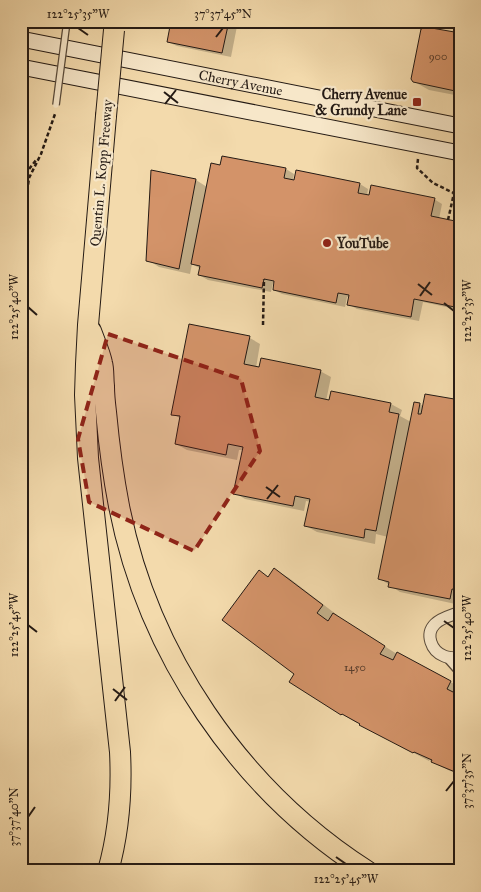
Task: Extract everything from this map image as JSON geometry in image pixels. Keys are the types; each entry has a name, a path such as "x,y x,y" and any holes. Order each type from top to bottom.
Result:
{"highway":[{"name":"Quentin L. Kopp Freeway","path":"108,871 118,825 121,759 91,486 86,426 86,364 115,26"},
{"path":"88,324 103,365 109,441 117,494 125,530 143,590 169,652 208,718 255,776 309,828 367,871"}],"street":[{"name":"Cherry Avenue","path":"21,39 460,126"},
{"name":"Cherry Avenue","path":"21,66 460,153"},
{"path":"460,612 445,617 434,624 429,634 431,643 437,652 444,656 460,658"}],"lane":[{"path":"56,105 66,21"},
{"path":"444,656 460,674"}],"path":[{"path":"21,236 29,178 41,154 55,117 56,105"},
{"path":"21,179 41,154"},
{"path":"417,168 433,184 460,196"},
{"path":"448,220 454,193"},
{"path":"263,325 264,279"}],"highlighted area":[{"path":"108,334 241,379 260,451 194,551 89,502 78,439"}],"building":[{"path":"171,21 229,21 222,53 167,42"},
{"path":"426,27 460,33 460,92 413,82 411,79 421,29"},
{"name":"YouTube","path":"222,156 286,168 284,178 294,180 296,170 360,183 358,193 369,195 371,185 435,198 431,216 460,222 460,308 414,299 411,317 347,305 349,295 338,293 336,303 273,290 274,281 264,279 262,288 198,275 200,266 191,264 211,163 220,165"},
{"path":"151,170 196,179 179,269 146,261"},
{"path":"189,324 250,336 244,364 259,367 261,358 321,370 315,397 329,400 331,391 391,403 389,412 399,414 376,531 365,529 364,538 304,526 310,499 295,496 293,506 233,494 243,447 228,444 226,455 175,444 180,416 171,415"},
{"path":"425,394 460,400 460,577 457,590 452,589 450,599 388,587 389,582 378,579 414,402 420,403 418,414 421,414"},
{"path":"274,568 323,605 317,613 328,621 333,613 385,646 380,654 393,660 397,652 451,681 447,689 459,695 460,693 460,774 431,762 432,760 413,753 359,725 289,682 294,674 222,620 259,570 268,577"}],"place":[{"name":"Cherry Avenue & Grundy Lane","path":"417,102"},
{"name":"YouTube","path":"327,243"}]}
